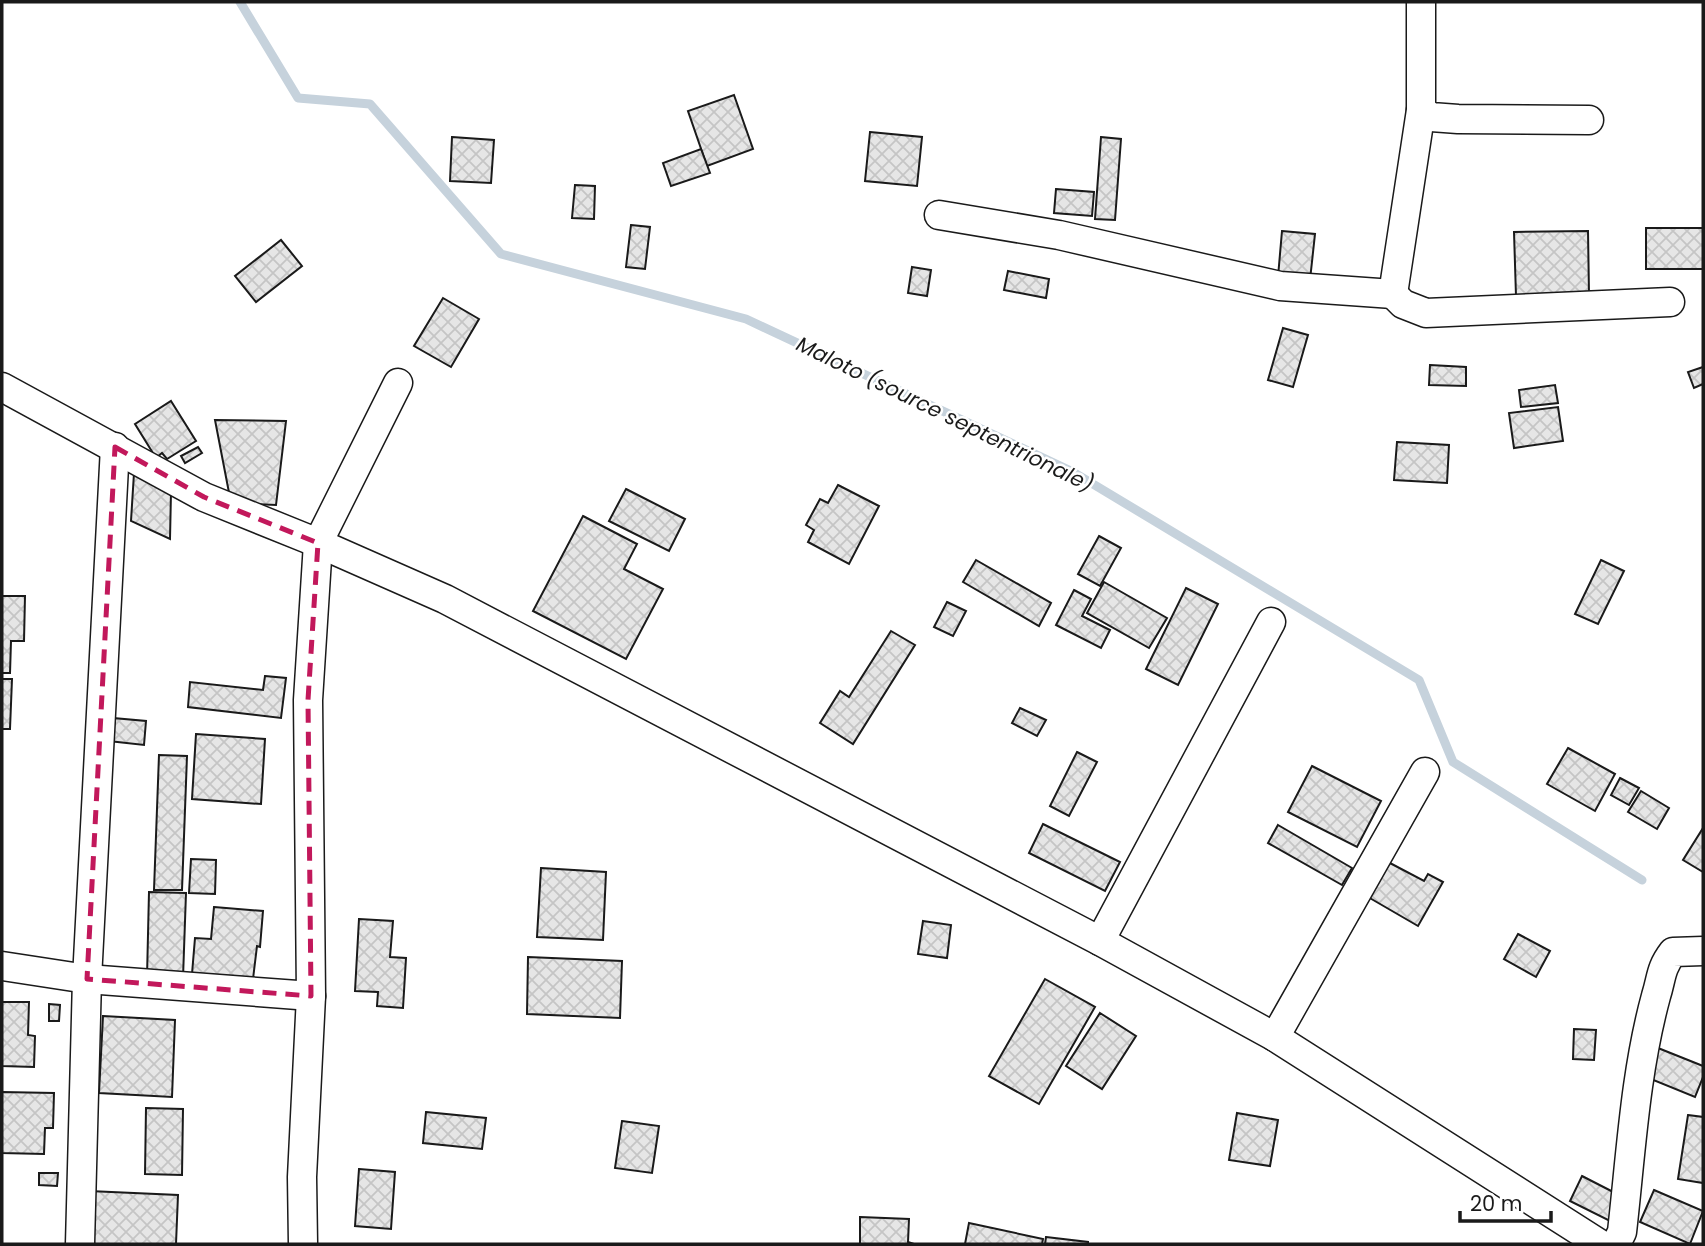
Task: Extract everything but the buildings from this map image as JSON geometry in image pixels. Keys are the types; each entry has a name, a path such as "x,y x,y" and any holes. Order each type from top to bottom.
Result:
{"street":[{"path":"1393,294 1421,110 1420,2"},
{"path":"1421,110 1431,117 1458,119 1589,120"},
{"path":"939,215 1059,235 1280,286 1393,294 1404,304 1426,313 1670,302"},
{"path":"303,1244 302,1177 311,996 307,700 318,543 398,383"},
{"path":"2,387 204,497 445,599 1100,941 1276,1037 1600,1244"},
{"path":"80,1244 87,979 115,447"},
{"path":"1100,941 1271,622"},
{"path":"1276,1037 1425,772"},
{"path":"1616,1244 1622,1232 1646,1035 1662,967 1673,952 1703,951"},
{"path":"2,966 87,979 311,996"}],"highlighted area":[{"path":"115,447 204,497 318,543 308,700 311,996 87,979"}],"waterway":[{"name":"Maloto (source septentrionale)","path":"240,2 298,98 370,104 501,254 746,319 1073,472 1419,680 1453,762 1642,880"}]}
